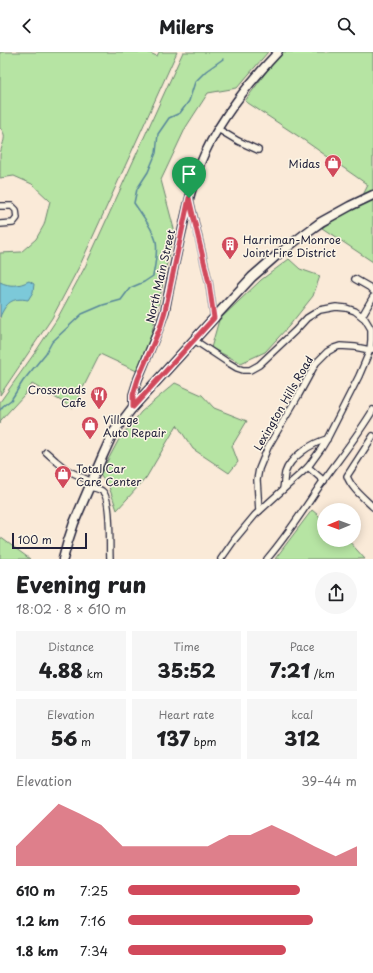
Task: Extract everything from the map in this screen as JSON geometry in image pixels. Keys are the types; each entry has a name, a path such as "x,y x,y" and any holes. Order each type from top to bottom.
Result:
{"main road":[{"path":"63,559 74,523 113,433 133,407 252,277 279,253 321,222 373,195"}],"street":[{"name":"North Main Street","path":"133,407 133,395 138,379 160,328 165,311 189,198 203,156 238,97 278,52"},
{"path":"218,129 238,141 258,150"},
{"path":"189,198 209,283 214,318"},
{"path":"0,206 12,206 16,210 16,218 13,223 0,224"},
{"path":"355,279 370,287 373,291"},
{"path":"362,316 373,297"},
{"path":"194,340 237,368 250,370 259,365 307,318 320,310 346,308 355,311 365,319 371,329 372,350 321,449 308,467 259,511 235,539 221,559"},
{"name":"Lexington Hills Road","path":"259,511 257,480 259,469 268,447 316,363 327,352 340,346 372,350"},
{"path":"267,559 310,502 363,427 373,410"},
{"path":"373,436 347,476 348,480 373,507"},
{"path":"283,489 285,473 294,460 306,448 314,443 327,439"},
{"path":"46,452 67,470 90,485 101,490 105,495 109,516 110,559"},
{"path":"308,467 324,481"}],"green space":[{"path":"0,52 147,52 157,56 159,52 177,52 80,265 52,318 0,395 0,253 21,252 36,239 44,225 50,201 32,184 14,176 0,178 0,155 4,141 4,134 0,128"},
{"path":"183,52 268,52 237,88 208,93 186,127 161,180 174,229 158,307 141,373 100,354 73,408 32,384 1,420 0,424 0,402 57,319 85,267"},
{"path":"283,52 373,52 373,195 360,201 368,185 245,101 269,68"},
{"path":"373,199 373,262 322,228 345,213"},
{"path":"289,259 300,269 320,276 313,296 289,326 265,352 241,363 211,348 219,320 261,280"},
{"path":"175,383 202,395 214,408 247,421 232,446 238,462 229,473 193,449 177,425 146,478 117,510 109,487 100,475 118,441 141,412"},
{"path":"312,510 317,514 317,547 354,547 365,559 275,559"},
{"path":"0,537 30,559 0,559"}],"water":[{"path":"29,281 34,284 33,292 28,300 18,299 10,302 0,317 0,282 7,285 14,285"}],"waterway":[{"path":"0,410 11,400 23,381 46,353 52,342 82,314 103,305 121,300 130,288 153,276 157,245 149,226 134,203 137,189 148,172 156,153 158,134 169,118 180,113 189,101 195,82 206,71 223,59"}],"place":[{"name":"Midas","path":"333,178"},
{"name":"Harriman-Monroe Joint Fire District","path":"230,260"},
{"name":"Crossroads Cafe","path":"99,410"},
{"name":"Village Auto Repair","path":"90,440"},
{"name":"Total Car Care Center","path":"63,489"}],"route":[{"path":"189,198 209,283 214,318 133,407 133,395 138,379 160,328 165,311 189,198"}]}
